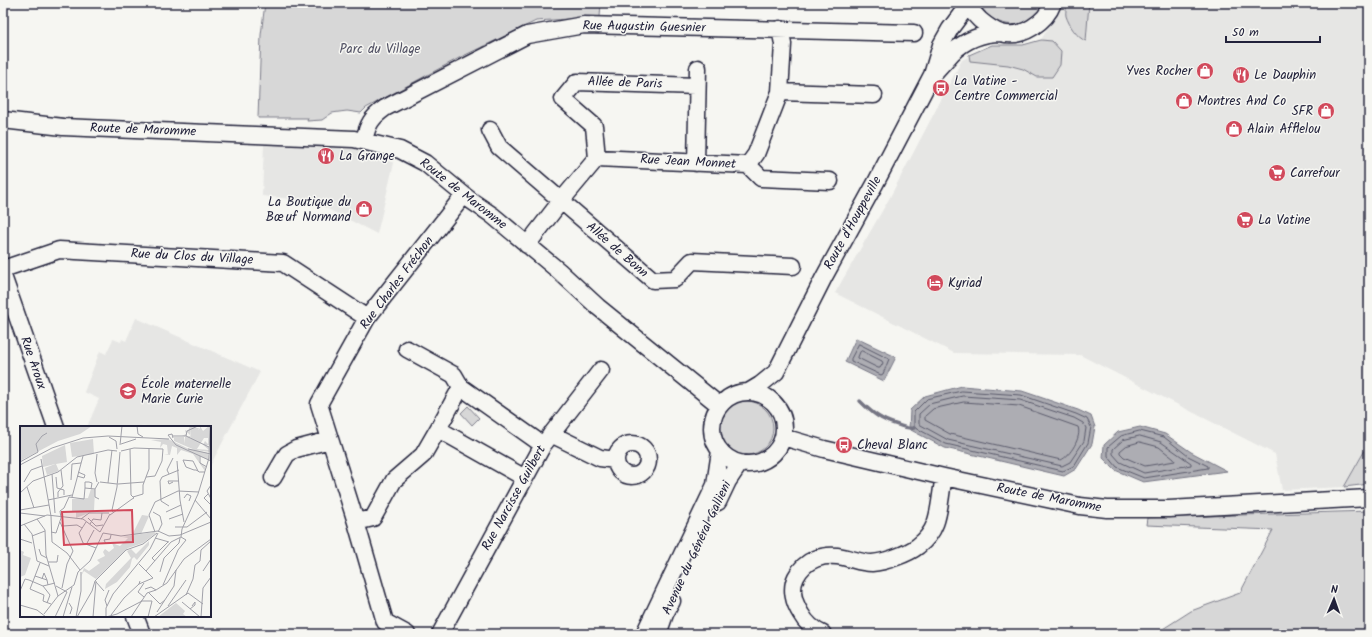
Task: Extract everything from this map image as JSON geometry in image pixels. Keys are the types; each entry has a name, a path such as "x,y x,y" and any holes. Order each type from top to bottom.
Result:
{"street":[{"name":"Route d'Houppeville","path":"932,75 952,53 980,36 990,33 1015,34 1032,28 1043,20 1053,3"},
{"name":"Route d'Houppeville","path":"750,391 760,386 776,372 824,277 932,75 941,45 950,29 968,4"},
{"path":"968,4 976,16 986,26 1001,33"},
{"name":"Rue Augustin Guesnier","path":"364,140 367,128 374,116 385,108 527,35 584,25 914,33"},
{"name":"Rue Jean Monnet","path":"597,158 748,165 756,154 780,92 783,44 780,29"},
{"path":"696,163 698,68"},
{"name":"Allée de Paris","path":"597,158 594,126 563,99 577,82 697,86"},
{"path":"780,92 874,95"},
{"name":"Route de Maromme","path":"3,120 63,127 354,139 364,140 400,150 415,157 434,170 464,195 492,215 598,307 719,406"},
{"name":"Allée de Bonn","path":"490,130 499,147 653,280 675,279 692,261 793,266"},
{"path":"527,245 597,158"},
{"path":"748,165 760,178 830,181"},
{"name":"Rue Charles Fréchon","path":"407,634 385,622 356,522 319,404 367,318 464,195"},
{"name":"Rue du Clos du Village","path":"3,269 59,250 283,263 367,318"},
{"name":"Rue Aroux","path":"3,276 56,426"},
{"path":"407,349 454,375 461,387 547,439 600,458 616,460"},
{"name":"Rue Narcisse Guilbert","path":"440,634 524,478 547,439 601,370"},
{"name":"Route d'Houppeville","path":"775,404 776,372"},
{"path":"356,522 373,518 394,480 423,455 461,387"},
{"path":"750,391 764,395 775,404 783,420 784,429 783,437 771,456 762,461 751,464 740,463 726,457 720,451 714,443 711,424 714,414 719,406 732,394 750,391"},
{"path":"438,429 524,478"},
{"name":"Route de Maromme","path":"783,437 824,449 868,458 944,477 1074,504 1107,509 1169,509 1369,498"},
{"path":"273,478 287,454 296,449 330,440"},
{"name":"Avenue du Général Gallieni","path":"644,634 715,485 720,451"},
{"name":"Avenue du Général Gallieni","path":"658,634 665,614 728,481 740,463"},
{"path":"823,634 814,630 802,616 795,604 793,591 795,580 800,570 807,563 818,557 832,555 864,563 874,563 902,555 916,548 929,537 934,527 944,477"},
{"path":"135,617 142,634"}],"shaded area":[{"path":"1062,3 1369,3 1369,443 1344,487 1282,490 1275,454 1080,355 954,353 835,293 889,199 962,60 992,45 1023,45 1041,40"},
{"path":"264,144 358,148 394,163 377,234 312,201 262,196"},
{"path":"136,318 260,372 211,464 211,426 87,426 99,399 84,392 100,351 106,354 113,339 121,342 122,339 126,341"}],"green space":[{"name":"Parc du Village","path":"265,3 601,3 600,17 536,21 459,58 366,108 361,113 347,111 332,113 322,120 307,121 308,118 258,118 261,35"},
{"path":"980,3 1046,3 1034,18 1027,22 1011,25 989,16"},
{"path":"1067,3 1089,3 1086,41 1074,31 1069,23 1066,16"},
{"path":"1041,40 1052,41 1061,51 1060,65 1052,77 1037,77 1023,69 1008,65 970,61 969,55 992,45 1023,45"},
{"path":"746,401 756,403 765,409 771,418 773,428 771,438 765,447 756,453 746,455 736,453 727,447 721,438 719,428 721,418 727,409 736,403"},
{"path":"468,406 479,418 472,425 461,413"},
{"path":"1369,443 1369,484 1344,487"},
{"path":"1369,511 1369,634 1155,634 1191,611 1240,593 1273,530 1146,525 1147,518"}],"water":[{"path":"856,338 896,357 884,381 845,362"},
{"path":"962,386 1022,391 1078,410 1091,416 1095,427 1092,444 1076,469 1064,476 945,448 909,429 910,410 925,396"},
{"path":"1140,427 1165,434 1191,452 1227,471 1143,482 1115,470 1103,458 1104,445 1118,432"}],"waterway":[{"path":"860,401 882,419 904,427 914,428"}],"place":[{"name":"Yves Rocher","path":"1205,71"},
{"name":"Le Dauphin","path":"1241,75"},
{"name":"La Vatine - Centre Commercial","path":"941,88"},
{"name":"Montres And Co","path":"1184,101"},
{"name":"SFR","path":"1326,111"},
{"name":"Alain Afflelou","path":"1234,129"},
{"name":"La Grange","path":"326,156"},
{"name":"Carrefour","path":"1277,173"},
{"name":"La Boutique du Bœuf Normand","path":"364,209"},
{"name":"La Vatine","path":"1245,220"},
{"name":"Kyriad","path":"935,283"},
{"name":"École maternelle Marie Curie","path":"128,391"},
{"name":"Cheval Blanc","path":"844,445"}]}
